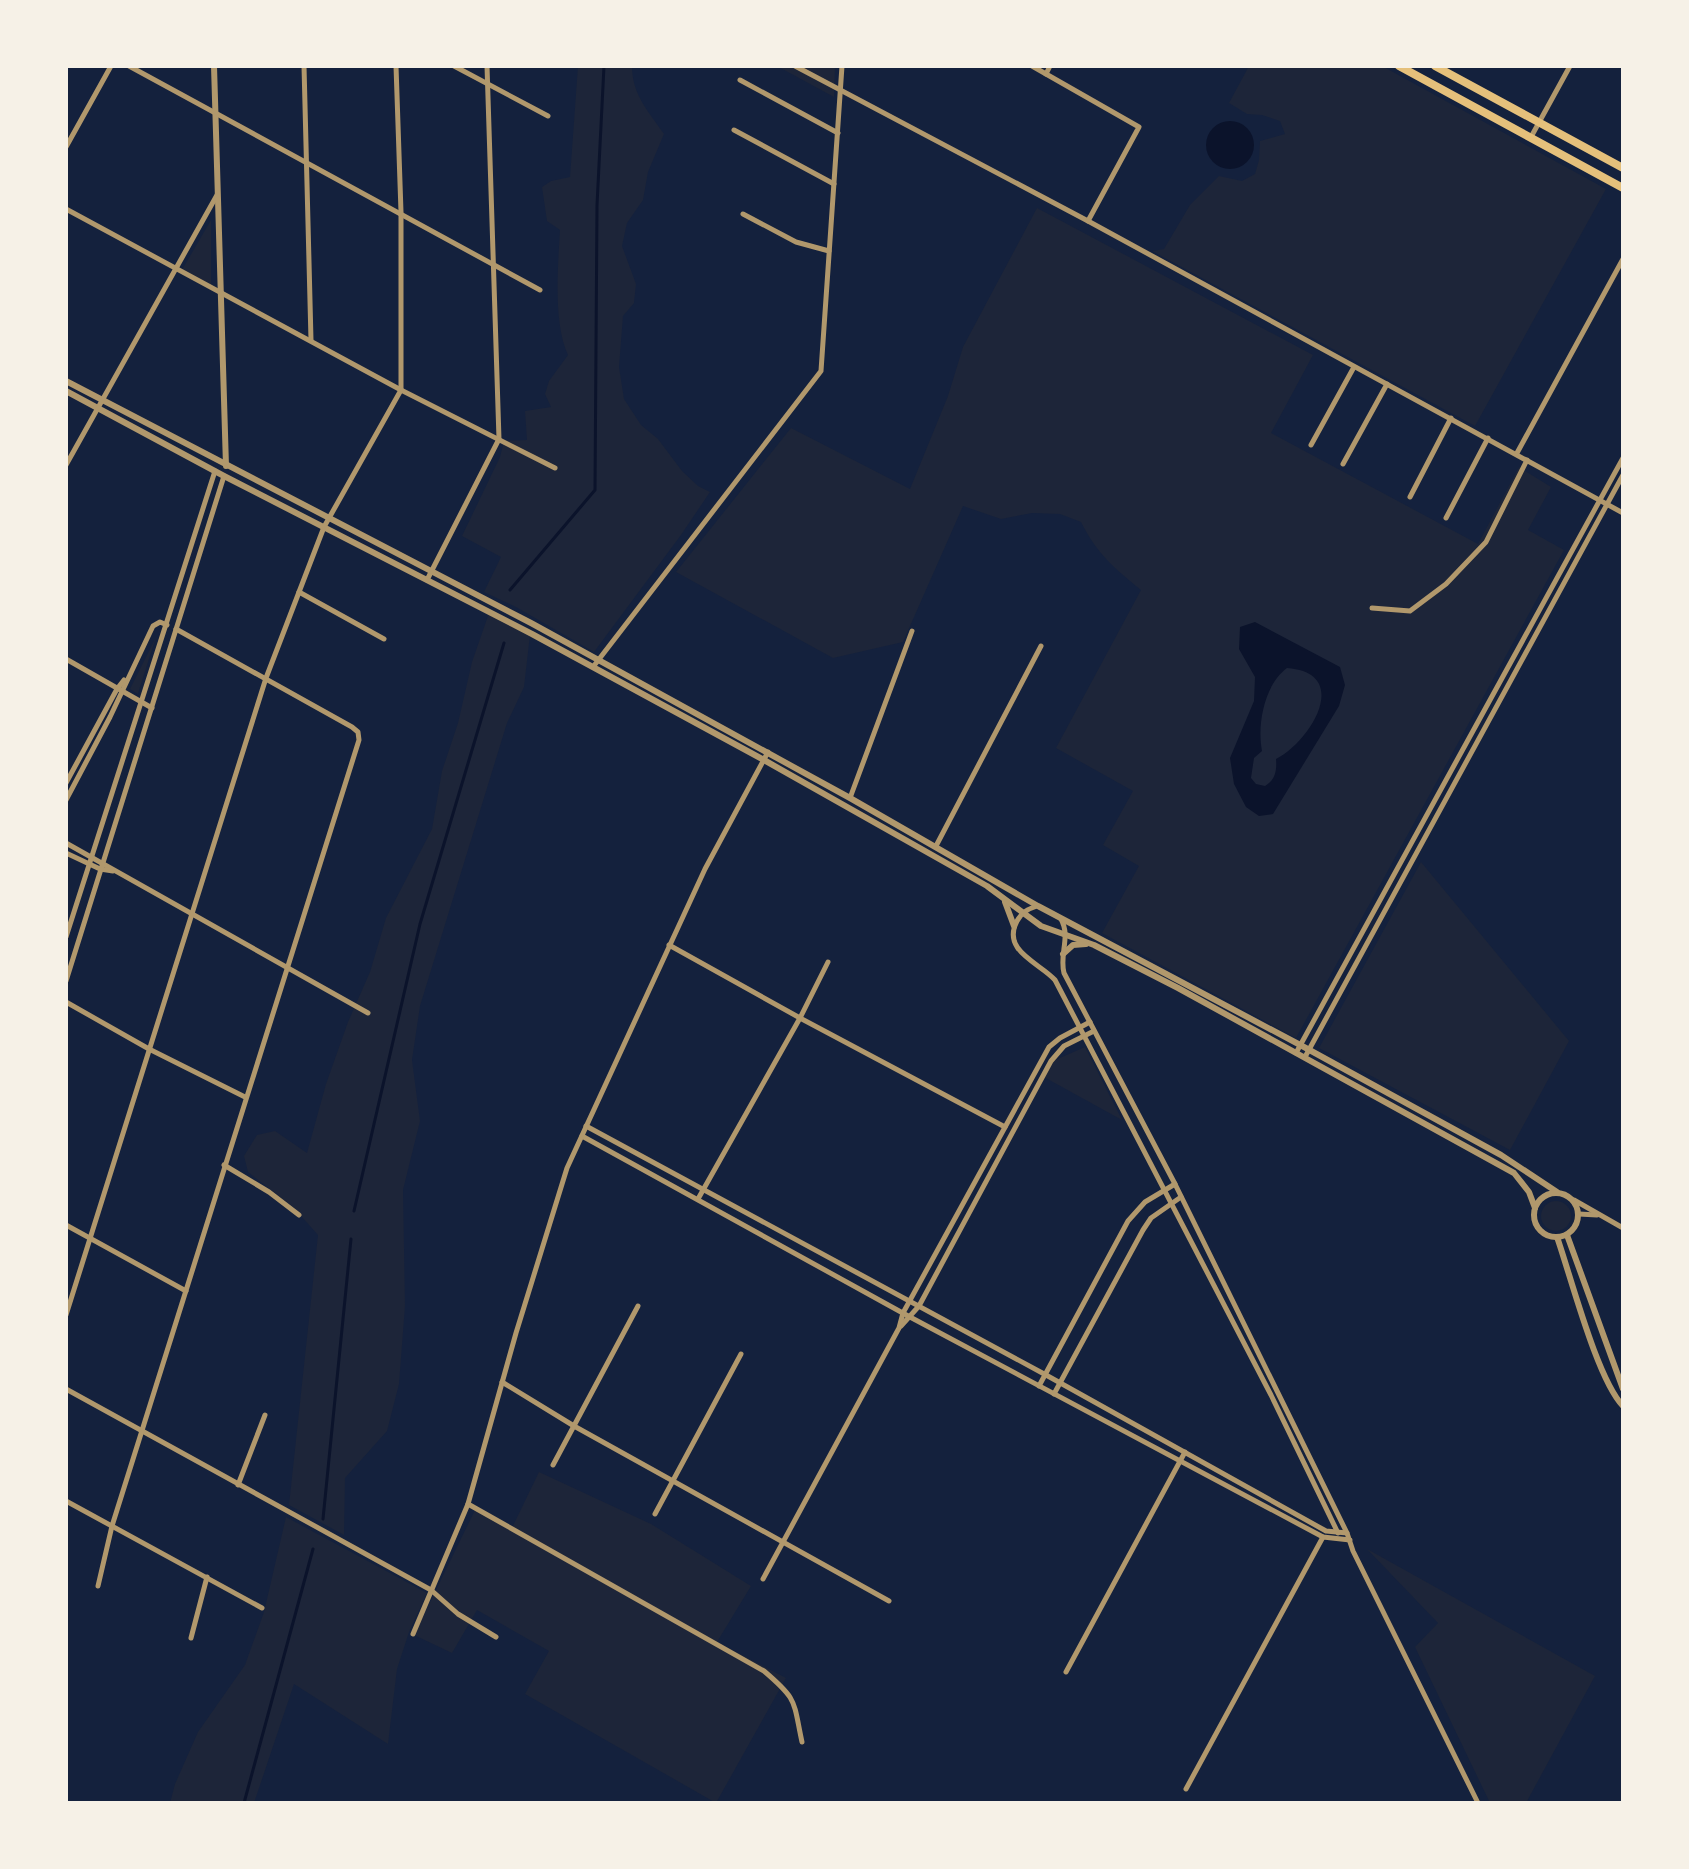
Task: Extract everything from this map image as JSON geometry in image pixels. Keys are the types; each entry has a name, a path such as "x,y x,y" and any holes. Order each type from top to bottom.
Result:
{"main road":[{"path":"1399,66 1623,188"},
{"path":"1435,66 1623,168"},
{"path":"1532,139 1546,142 1587,162 1593,158 1590,150"}],"street":[{"path":"66,147 111,66"},
{"path":"129,66 540,290"},
{"path":"66,981 227,466 214,66"},
{"path":"304,66 311,340"},
{"path":"66,1315 266,678 324,527 401,390 401,212 396,66"},
{"path":"454,66 548,116"},
{"path":"427,580 499,439 487,66"},
{"path":"795,66 1088,221 1623,513"},
{"path":"593,667 821,371 842,66"},
{"path":"1032,66 1139,127 1088,221"},
{"path":"1046,74 1050,66"},
{"path":"1532,139 1570,66"},
{"path":"740,80 838,133"},
{"path":"734,130 834,184"},
{"path":"66,465 217,195"},
{"path":"66,209 401,390 555,468"},
{"path":"743,214 796,242 829,251"},
{"path":"1517,453 1623,259"},
{"path":"1311,445 1354,367"},
{"path":"66,381 99,404 224,476 593,667 764,760 987,886 1041,926 1094,945 1309,1049 1513,1161 1557,1192 1623,1228"},
{"path":"1343,464 1387,384"},
{"path":"66,391 219,462 432,570 768,752 1296,1053 1514,1173 1524,1183 1535,1208"},
{"path":"1410,497 1451,418"},
{"path":"1446,518 1488,438"},
{"path":"66,937 215,471 225,451"},
{"path":"1296,1053 1623,458"},
{"path":"1372,608 1410,611 1446,584 1486,542 1527,460"},
{"path":"1305,1057 1623,475"},
{"path":"299,592 384,639"},
{"path":"66,800 153,626 160,622 167,625"},
{"path":"98,1586 112,1526 359,740 358,732 352,727 176,629"},
{"path":"850,798 912,631"},
{"path":"936,846 1041,646"},
{"path":"66,659 152,708"},
{"path":"66,783 120,691"},
{"path":"413,1634 468,1504 567,1168 705,869 768,752"},
{"path":"66,843 101,866"},
{"path":"66,853 89,865 114,871 368,1013"},
{"path":"1004,899 1018,949 1032,964 1055,980 1253,1360 1338,1533 1353,1551"},
{"path":"1014,926 1021,913 1038,906"},
{"path":"1061,918 1067,936 1063,954 1064,973 1262,1357 1353,1551 1478,1803"},
{"path":"669,945 1005,1127"},
{"path":"1063,954 1073,945 1094,945"},
{"path":"698,1199 828,962"},
{"path":"66,1002 149,1049 245,1097"},
{"path":"763,1579 899,1328 903,1313 1049,1047 1090,1022"},
{"path":"899,1328 919,1306 1051,1061 1064,1046 1094,1031"},
{"path":"586,1126 1046,1375 1324,1534 1347,1533"},
{"path":"582,1136 910,1317 1181,1461 1324,1534 1350,1540"},
{"path":"224,1165 269,1192 299,1215"},
{"path":"1039,1386 1128,1221 1145,1202 1175,1184"},
{"path":"1557,1192 1543,1196 1535,1208 1538,1228 1543,1233 1557,1237 1567,1235 1578,1222 1579,1214 1574,1200"},
{"path":"1054,1394 1143,1230 1151,1218 1181,1197"},
{"path":"1579,1214 1602,1216"},
{"path":"66,1225 186,1291"},
{"path":"1567,1235 1623,1389"},
{"path":"1557,1237 1613,1395 1623,1406"},
{"path":"553,1465 638,1306"},
{"path":"1597,1353 1609,1350"},
{"path":"655,1514 741,1354"},
{"path":"1253,1360 1262,1357"},
{"path":"502,1382 574,1426 889,1601"},
{"path":"66,1389 431,1590 458,1614 496,1637"},
{"path":"238,1485 265,1415"},
{"path":"1066,1672 1185,1452"},
{"path":"66,1501 262,1608"},
{"path":"468,1504 764,1671 783,1687 795,1703 802,1742"},
{"path":"1186,1789 1324,1534"},
{"path":"191,1638 207,1577"}],"shaded area":[{"path":"578,66 632,66 638,94 664,134 648,172 643,200 627,223 622,246 636,284 634,303 623,316 619,367 624,399 641,425 658,439 682,471 710,492 594,652 484,592 501,557 462,536 500,457 504,441 527,440 525,411 551,407 545,394 549,381 568,355 558,311 560,230 547,221 542,187 551,181 570,177"},
{"path":"777,66 835,66 834,97"},
{"path":"1249,66 1382,66 1606,189 1475,426 1152,251 1164,249 1190,205 1219,176 1242,181 1255,174 1260,141 1285,134 1280,121 1247,114 1229,103"},
{"path":"1230,121 1247,128 1254,145 1247,162 1230,169 1213,162 1206,145 1213,128"},
{"path":"1037,208 1313,355 1271,433 1478,544 1519,467 1551,487 1528,530 1564,550 1296,1038 1102,933 1139,866 1103,845 1133,791 1056,748 1141,590 1107,560 1081,522 1060,514 1032,513 1001,519 963,506 903,642 833,658 676,572 791,428 910,489 948,396 963,347"},
{"path":"211,220 211,287 182,270"},
{"path":"489,613 530,635 524,687 507,723 420,1006 412,1060 420,1121 403,1190 405,1306 399,1384 387,1431 345,1478 344,1535 289,1505 318,1235 293,1207 248,1172 244,1156 257,1135 275,1131 307,1153 326,1084 370,972 386,918 432,829 442,771"},
{"path":"1255,622 1340,667 1345,685 1339,706 1273,814 1259,816 1246,807 1234,784 1230,758 1254,701 1255,677 1239,649 1240,627","holes":["1287,668 1307,673 1318,682 1321,695 1319,709 1301,738 1276,759 1276,771 1271,781 1265,786 1256,784 1251,778 1254,758 1262,751 1262,718 1273,684"]},
{"path":"156,637 140,687 138,694 130,689"},
{"path":"1421,862 1569,1041 1510,1150 1319,1048"},
{"path":"1085,1047 1122,1120 1044,1077 1053,1061"},
{"path":"1556,1201 1567,1205 1571,1216 1567,1227 1556,1231 1545,1227 1541,1216 1545,1205"},
{"path":"539,1472 651,1524 751,1586 717,1642 786,1678 716,1803 525,1694 549,1651 477,1610 452,1653 414,1635 475,1510 511,1530"},
{"path":"286,1517 427,1593 409,1632 397,1669 388,1744 294,1684 254,1803 170,1803 198,1732 245,1665 264,1612"},
{"path":"1367,1549 1595,1676 1526,1803 1490,1803 1415,1647 1438,1623"}],"waterway":[{"path":"510,590 595,490 597,205 604,66"},
{"path":"354,1211 420,924 504,643"},
{"path":"323,1519 351,1239"},
{"path":"244,1803 313,1549"}]}
